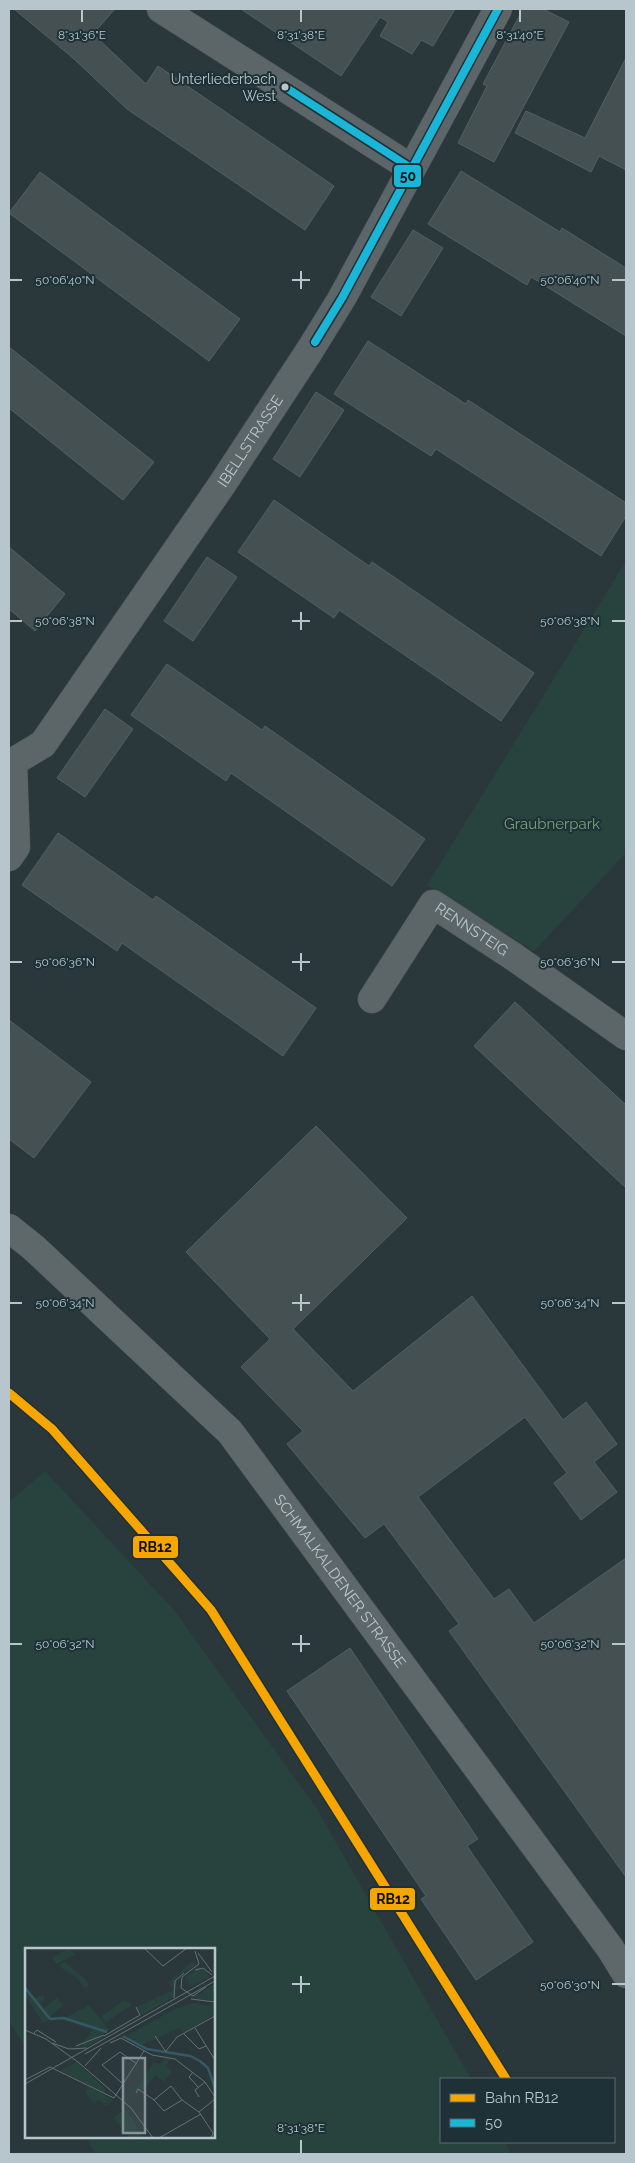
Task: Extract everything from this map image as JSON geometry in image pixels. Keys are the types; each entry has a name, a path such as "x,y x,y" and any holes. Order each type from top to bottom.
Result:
{"main road":[{"name":"SCHMALKALDENER STRASSE","path":"9,1228 34,1248 230,1432 604,1940 626,1974"}],"street":[{"path":"161,9 411,168"},
{"name":"IBELLSTRASSE","path":"9,857 16,847 11,762 42,744 221,486 342,298 498,9"},
{"name":"RENNSTEIG","path":"372,999 433,904 514,957 626,1036"}],"green space":[{"name":"Graubnerpark","path":"626,561 626,853 534,951 427,885"},
{"path":"45,1471 174,1610 317,1809 470,2078 440,2078 440,2143 506,2143 511,2154 96,2154 86,2138 215,2138 215,1948 25,1948 25,2046 9,2021 9,1502"}],"building":[{"path":"14,9 115,9 93,34 146,84 158,66 334,186 305,230 127,109 73,58"},
{"path":"241,9 455,9 433,46 421,40 412,54 380,36 388,22 380,17 341,76"},
{"path":"523,9 543,9 569,22 494,162 458,143 487,86 483,84"},
{"path":"626,58 626,170 599,156 591,172 515,133 526,111 585,138"},
{"path":"461,171 560,232 562,228 626,268 626,336 531,277 527,285 428,224"},
{"path":"40,172 240,319 209,361 9,213"},
{"path":"413,230 443,248 401,316 371,297"},
{"path":"368,341 466,404 468,400 626,503 626,516 601,556 436,449 431,456 334,394"},
{"path":"9,347 154,462 123,500 9,408"},
{"path":"316,392 344,410 300,477 273,459"},
{"path":"274,500 369,566 372,562 534,673 501,721 339,610 334,618 238,552"},
{"path":"9,547 65,594 35,631 9,609"},
{"path":"207,557 237,577 193,641 164,621"},
{"path":"167,664 262,730 265,726 425,839 392,886 231,773 226,781 131,715"},
{"path":"105,709 133,729 85,797 57,778"},
{"path":"58,833 153,900 156,896 316,1008 283,1056 122,943 117,951 22,885"},
{"path":"515,1002 626,1105 626,1188 474,1046"},
{"path":"9,1020 91,1082 34,1158 9,1139"},
{"path":"316,1126 407,1218 293,1329 353,1391 472,1296 563,1420 586,1402 617,1444 594,1462 617,1492 581,1520 554,1483 567,1473 525,1417 418,1497 494,1599 509,1589 534,1623 626,1558 626,1877 449,1631 459,1624 384,1524 365,1538 287,1444 303,1431 241,1367 270,1339 186,1252"},
{"path":"350,1648 478,1839 467,1846 533,1942 476,1980 421,1899 426,1896 287,1691"}],"rail line":[{"name":"RB12","path":"9,1393 52,1429 211,1610 505,2078"}],"transit line":[{"name":"50","path":"315,342 342,298 498,9"},
{"name":"50","path":"285,87 411,168"}],"place":[{"name":"Unterliederbach West","path":"285,87"}]}
